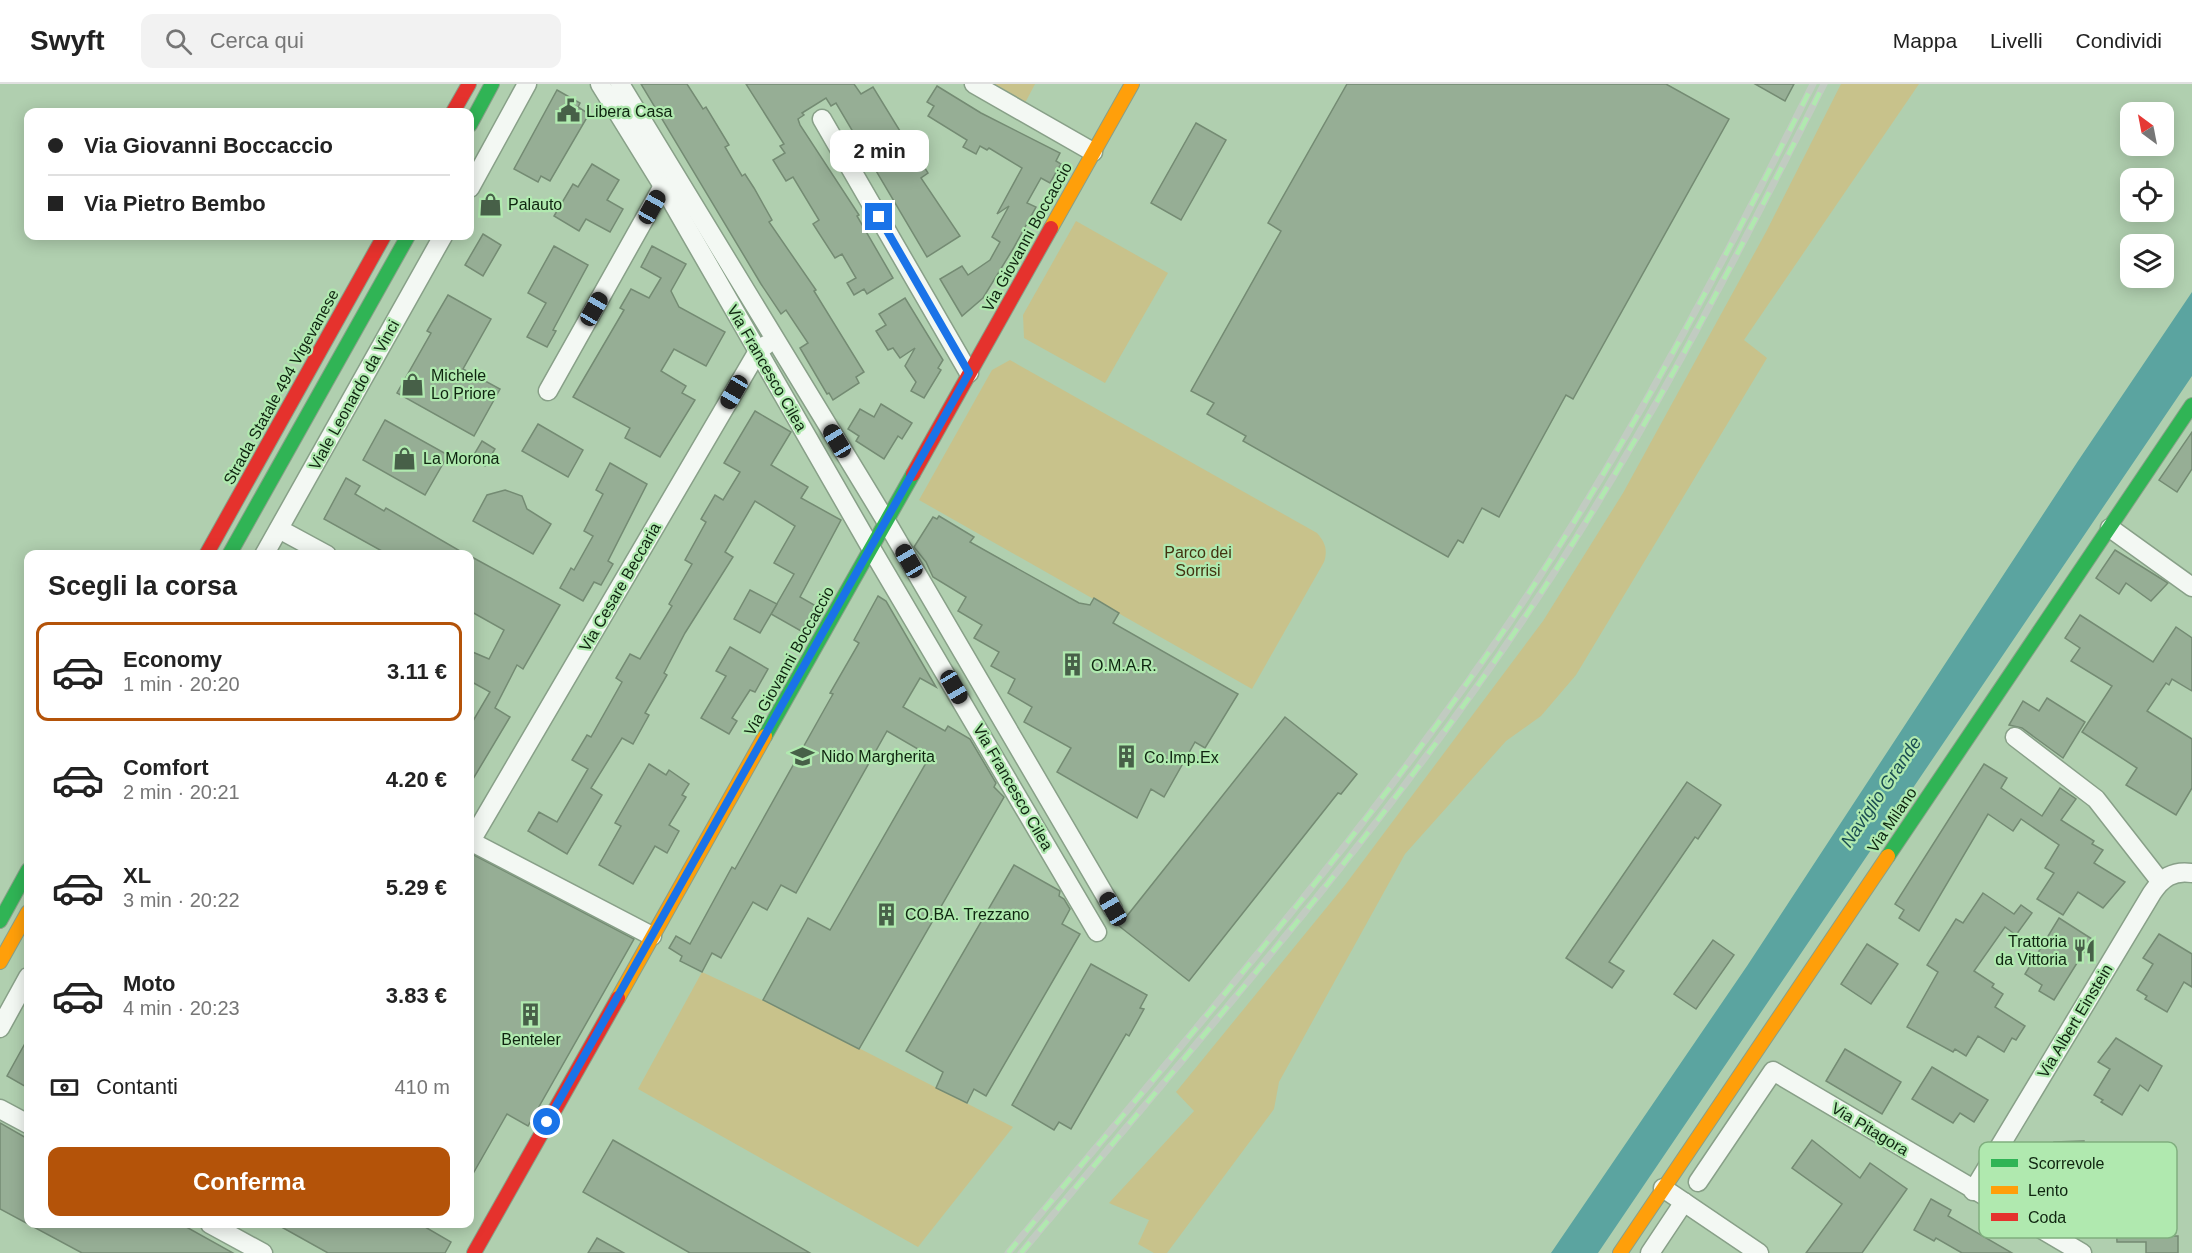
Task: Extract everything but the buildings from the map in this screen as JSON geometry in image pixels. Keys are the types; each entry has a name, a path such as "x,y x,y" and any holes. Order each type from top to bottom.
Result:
{"main road":[{"path":"455,108 469,84"},
{"path":"474,118 492,84"},
{"name":"Via Giovanni Boccaccio","path":"474,1253 1132,84"},
{"name":"Strada Statale 494 Vigevanese","path":"209,550 382,240"},
{"path":"233,550 406,240"},
{"name":"Via Milano","path":"1620,1253 2192,405"},
{"path":"0,921 24,877"},
{"path":"0,962 24,919"}],"street":[{"path":"474,181 528,84"},
{"name":"Via Francesco Cilea","path":"600,84 663,186 871,548 1097,932"},
{"name":"Via Francesco Cilea","path":"620,84 886,521 1113,909"},
{"path":"974,84 1093,152"},
{"path":"822,119 969,373"},
{"path":"549,391 663,186"},
{"name":"Viale Leonardo da Vinci","path":"267,550 441,240"},
{"name":"Via Cesare Beccaria","path":"474,834 758,351 775,339"},
{"path":"2110,528 2186,583"},
{"path":"279,529 318,550"},
{"path":"2015,737 2096,799 2160,882 2177,872 2192,873"},
{"path":"474,843 652,936"},
{"name":"Via Albert Einstein","path":"2003,1142 2160,882"},
{"path":"0,1028 24,984"},
{"name":"Via Pitagora","path":"1698,1182 1773,1071 1979,1194"},
{"path":"0,1109 24,1122"},
{"name":"Via Albert Einstein","path":"1973,1191 1979,1181"},
{"path":"1663,1188 1759,1253"},
{"path":"1650,1253 1684,1202"},
{"path":"217,1228 263,1253"},
{"name":"Via Pitagora","path":"2056,1238 2082,1253"}],"green space":[{"path":"992,84 1035,84 1025,103"},
{"path":"1841,84 1919,84 1744,340 1767,358 1576,675 1541,716 1506,741 1405,854 1279,1082 1274,1109 1167,1253 1154,1253 1138,1244 1149,1220 1109,1203 1194,1111 1176,1092 1345,885 1543,621 1623,493 1766,232"},
{"path":"1076,221 1168,273 1105,383 1024,338 1023,315"},
{"name":"Parco dei Sorrisi","path":"1010,360 1320,536 1326,550 1324,562 1252,689 919,500 992,370"},
{"path":"702,972 798,1017 1013,1127 918,1247 638,1089"}],"water":[{"name":"Naviglio Grande","path":"2192,292 2192,376 1598,1253 1551,1253 1747,966 2078,461"}],"railway":[{"path":"1008,1253 1333,860 1457,697 1515,614 1557,550 1635,420 1709,287 1813,84"},
{"path":"1021,1253 1216,1021 1344,864 1465,703 1523,620 1645,424 1719,289 1824,84"}],"traffic: fast":[{"path":"474,118 492,84"},
{"path":"232,550 406,240"},
{"path":"1888,856 2192,405"},
{"path":"765,736 913,474"},
{"path":"0,921 24,877"}],"traffic: slow":[{"path":"1051,228 1132,84"},
{"path":"618,998 765,736"},
{"path":"1620,1253 1888,856"},
{"path":"0,962 24,919"}],"traffic: jam":[{"path":"455,108 469,84"},
{"path":"913,474 1051,228"},
{"path":"209,550 382,240"},
{"path":"474,1253 618,998"}],"place":[{"name":"Libera Casa","path":"568,111"},
{"name":"Palauto","path":"490,204"},
{"name":"Michele Lo Priore","path":"413,384"},
{"name":"La Morona","path":"405,458"},
{"name":"O.M.A.R.","path":"1073,665"},
{"name":"Nido Margherita","path":"803,756"},
{"name":"Co.Imp.Ex","path":"1126,757"},
{"name":"CO.BA. Trezzano","path":"887,914"},
{"name":"Trattoria da Vittoria","path":"2085,950"},
{"name":"Benteler","path":"531,1014"}],"route":[{"path":"547,1122 969,373 879,217"}]}
